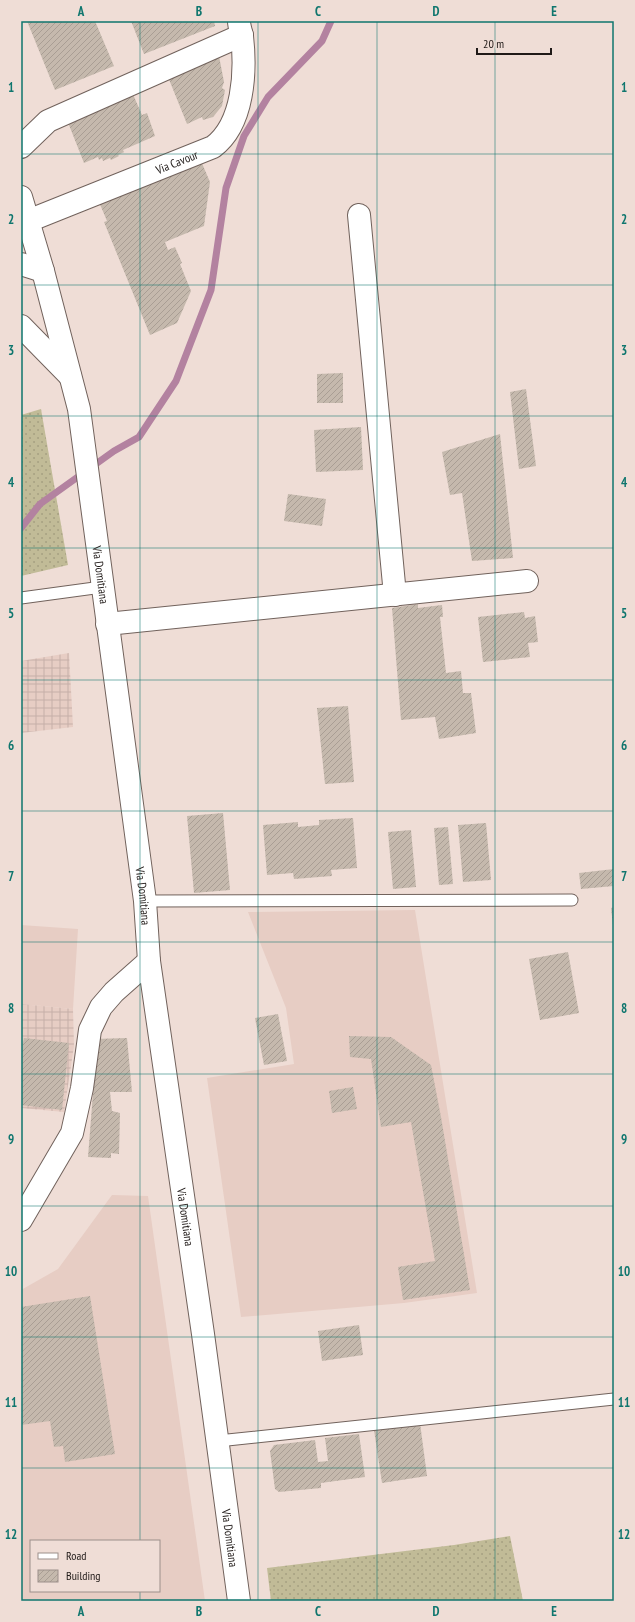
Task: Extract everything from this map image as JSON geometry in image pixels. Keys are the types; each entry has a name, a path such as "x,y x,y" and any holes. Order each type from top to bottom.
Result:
{"street":[{"name":"Via Cavour","path":"21,147 48,121 240,28 243,68 241,96 237,113 228,133 221,141 213,147 28,221"},
{"name":"Via Domitiana","path":"21,197 43,271 79,409 90,502 145,901 149,961 218,1441 239,1601"},
{"path":"359,215 395,595"},
{"path":"21,264 43,271"},
{"path":"21,276 43,271"},
{"path":"21,326 70,376"},
{"path":"107,624 528,581"},
{"path":"21,1220 72,1133 82,1088 90,1030 102,1007 114,992 149,961"}],"lane":[{"path":"21,598 102,587"},
{"path":"145,901 572,900"},
{"path":"218,1441 614,1398"}],"shaded area":[{"path":"41,409 68,565 21,576 21,415"},
{"path":"69,653 73,727 21,733 21,661"},
{"path":"415,910 477,1293 404,1303 241,1317 207,1078 294,1064 286,1008 248,912"},
{"path":"21,925 78,929 73,1009 21,1004"},
{"path":"21,1004 73,1009 74,1046 64,1112 21,1108"},
{"path":"112,1195 148,1196 205,1601 21,1601 21,1290 58,1269"},
{"path":"510,1536 523,1601 271,1601 267,1568 454,1545"}],"building":[{"path":"27,21 95,21 114,66 55,90"},
{"path":"131,21 214,21 215,26 144,54"},
{"path":"219,56 224,82 222,88 225,90 222,106 213,117 203,120 202,117 187,124 168,77"},
{"path":"132,92 142,115 147,113 155,136 123,150 124,152 111,160 110,158 103,161 102,158 99,160 98,157 84,163 67,120"},
{"path":"201,161 210,182 204,226 165,242 168,250 175,247 191,291 177,323 150,335 104,222 107,221 99,202"},
{"path":"343,373 343,403 317,403 317,374"},
{"path":"526,389 536,466 519,469 510,392"},
{"path":"361,427 363,470 316,472 314,430"},
{"path":"500,434 513,558 472,561 462,493 450,495 442,452"},
{"path":"288,494 326,499 322,526 284,521"},
{"path":"418,604 418,608 442,605 443,617 440,617 446,673 461,671 463,693 471,693 476,733 439,739 435,717 401,720 392,608"},
{"path":"524,612 525,618 535,616 538,642 528,643 530,657 483,662 478,617"},
{"path":"348,706 354,782 325,784 317,708"},
{"path":"223,813 230,890 194,893 187,816"},
{"path":"353,818 357,868 331,870 332,876 294,879 293,873 267,875 263,825 298,822 298,827 319,825 319,820"},
{"path":"486,823 491,880 463,882 458,825"},
{"path":"448,827 453,884 439,885 434,828"},
{"path":"411,830 416,887 393,889 388,832"},
{"path":"614,869 614,886 581,889 579,873"},
{"path":"614,907 614,925 613,925 611,908"},
{"path":"568,952 579,1013 540,1020 529,959"},
{"path":"278,1014 287,1061 264,1065 255,1018"},
{"path":"349,1036 391,1037 431,1065 470,1290 403,1300 398,1267 435,1261 411,1122 381,1127 371,1059 350,1057"},
{"path":"24,1038 69,1043 62,1110 21,1105 21,1052"},
{"path":"127,1038 132,1092 110,1092 112,1111 120,1113 119,1154 111,1153 111,1158 88,1157 93,1093 94,1039"},
{"path":"353,1087 357,1109 332,1113 329,1091"},
{"path":"90,1296 115,1454 65,1462 63,1446 54,1447 50,1421 21,1425 21,1307"},
{"path":"359,1325 363,1355 322,1361 318,1331"},
{"path":"420,1423 427,1476 382,1483 374,1430"},
{"path":"359,1434 365,1477 321,1483 321,1488 279,1492 275,1489 270,1451 274,1445 315,1440 318,1462 328,1461 325,1438"}],"waterway":[{"path":"21,528 40,504 114,451 139,437 176,381 211,290 226,188 244,136 268,97 322,41 331,21"}]}
